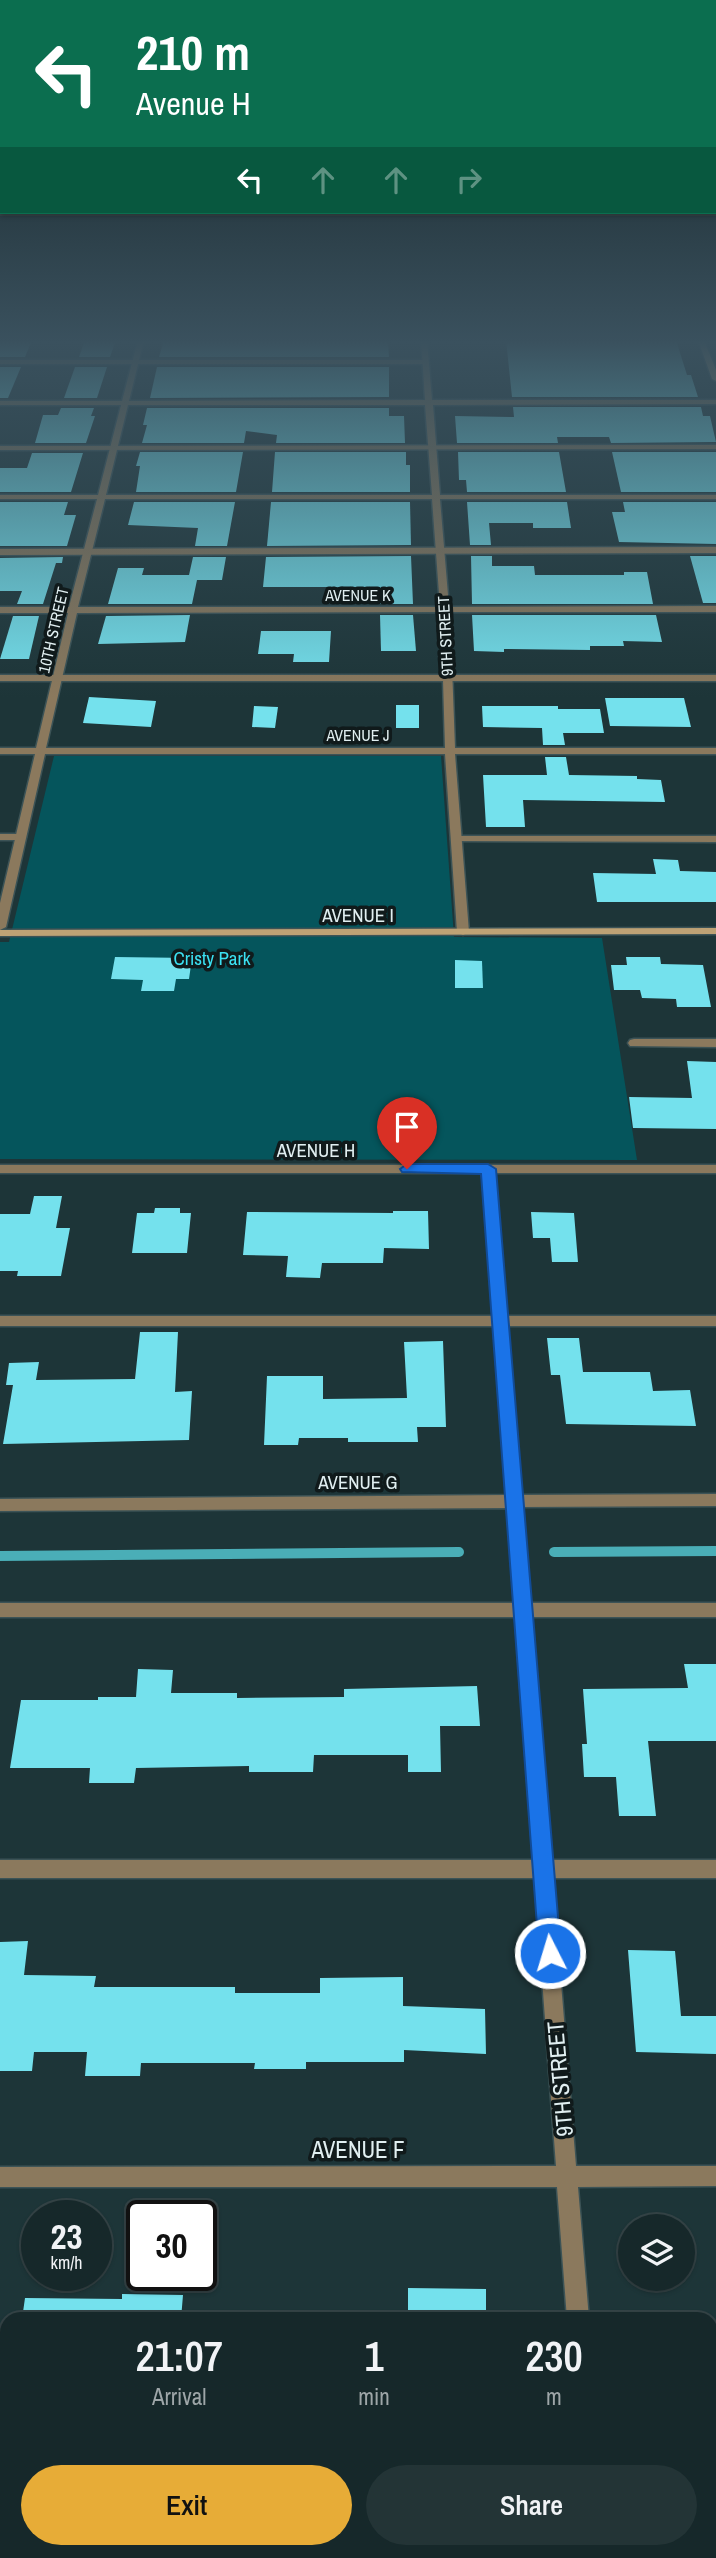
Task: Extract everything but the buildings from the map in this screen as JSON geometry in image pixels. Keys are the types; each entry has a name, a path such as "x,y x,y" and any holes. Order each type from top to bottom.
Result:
{"street":[{"name":"10TH STREET","path":"0,927 73,610 111,459"},
{"name":"9TH STREET","path":"433,459 445,610 450,751 463,932"},
{"path":"0,496 716,497"},
{"path":"0,552 716,550"},
{"name":"AVENUE K","path":"0,610 716,609"},
{"path":"0,678 716,678"},
{"name":"AVENUE J","path":"0,751 716,751"},
{"path":"0,836 21,837"},
{"path":"456,839 716,839"},
{"name":"AVENUE I","path":"0,933 716,932"},
{"path":"634,1043 716,1043"},
{"name":"AVENUE H","path":"0,1169 716,1169"},
{"name":"9TH STREET","path":"488,1169 577,2312"},
{"path":"0,1321 716,1321"},
{"name":"AVENUE G","path":"0,1504 716,1500"},
{"path":"0,1610 716,1610"},
{"path":"0,1869 716,1869"},
{"name":"AVENUE F","path":"0,2177 716,2176"}],"green space":[{"name":"Cristy Park","path":"54,756 441,756 454,937 602,938 637,1160 0,1159 0,942 9,942"}],"waterway":[{"path":"554,1552 716,1551"},
{"path":"0,1556 459,1552"}],"route":[{"path":"407,1169 488,1169 550,1953"}]}
